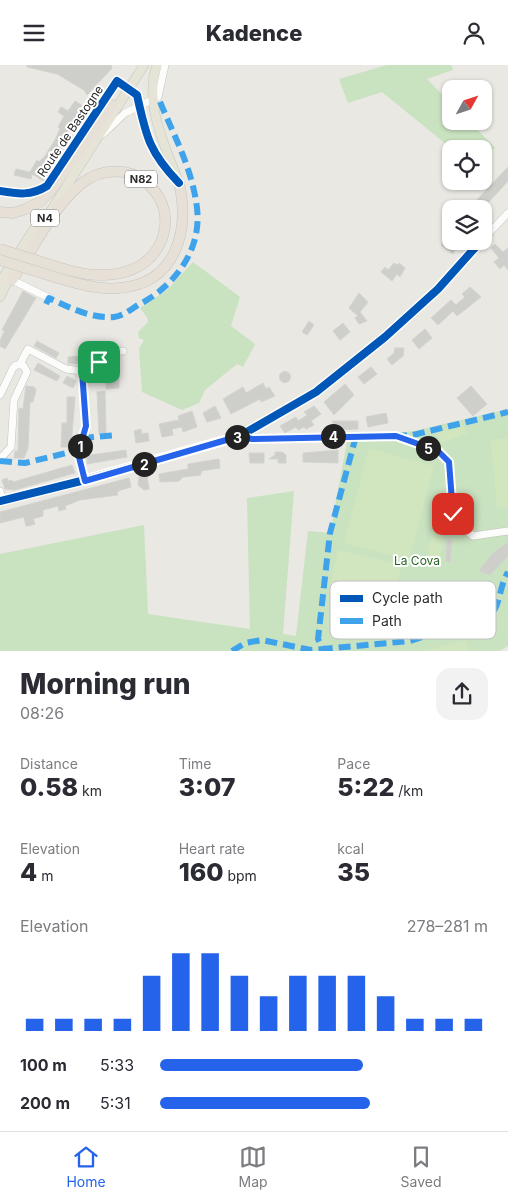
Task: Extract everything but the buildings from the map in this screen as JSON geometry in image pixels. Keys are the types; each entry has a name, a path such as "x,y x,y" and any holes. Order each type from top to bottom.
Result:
{"highway":[{"path":"0,212 20,211 40,201 53,188 112,105"},
{"name":"N82","path":"0,260 61,273 118,274 128,271 146,261 160,246 165,231 165,212 155,190 146,182 129,173 112,171 90,179 63,203 12,280"},
{"name":"N82","path":"0,249 92,287 120,288 138,284 155,275 169,262 182,236 184,210 179,183"}],"main road":[{"name":"Route de Bastogne","path":"1,295 13,271 92,145 138,65"},
{"name":"Route de Bastogne","path":"0,282 112,105 144,65"},
{"name":"N82","path":"157,65 154,82 154,100 161,135 179,183"},
{"name":"N82","path":"1,295 12,280"}],"street":[{"path":"92,145 124,113 154,100 160,94 165,65"},
{"name":"Route de Bastogne","path":"0,191 23,194 36,193 47,186 117,81 127,87"},
{"path":"127,87 137,95 144,132 152,150 164,168 179,183"},
{"path":"492,230 508,213"},
{"path":"0,491 2,501 85,481 240,436 316,392 384,337 438,289 473,250"},
{"path":"12,280 49,298"},
{"path":"0,395 13,368 20,364 28,349 66,369 82,371 96,368 101,353 123,351"},
{"path":"1,456 11,447 14,400 27,372 24,365 20,364"},
{"path":"82,371 86,426 78,453 85,481"},
{"path":"240,436 252,439 396,436 438,451 449,462 453,514 473,536 508,531"}],"green space":[{"path":"387,65 451,65 453,70 427,79 442,95 442,130 478,130 487,140 442,141 382,92 348,103 339,79"},
{"path":"193,262 240,297 231,326 255,344 243,367 237,364 205,390 199,403 182,410 142,392 139,349 144,340 139,338 138,332 148,322 147,317 140,308 167,290"},
{"name":"La Cova","path":"508,409 508,646 499,651 0,651 0,554 144,525 148,614 250,629 247,498 294,491 283,634 296,636 308,531 330,533 347,442 361,441 370,436 414,431"},
{"path":"463,425 467,434 441,443 438,432"},
{"path":"508,438 508,507 497,508 491,440"},
{"path":"369,448 434,466 409,560 344,543"},
{"path":"433,525 446,527 440,560 427,557"},
{"path":"338,550 402,565 398,581 331,581"},
{"path":"466,640 469,651 422,651"}],"marked path":[{"path":"46,304 49,298 89,314 114,317 126,313 164,288 183,265 195,238 197,223 195,193 181,151 158,97"},
{"path":"395,436 413,435 508,412"},
{"path":"82,438 117,435"},
{"path":"356,436 330,533 318,639 323,649 416,639"},
{"path":"0,461 25,463 79,450"},
{"path":"496,607 508,572"},
{"path":"232,651 245,643 262,640 311,650 323,649"}],"cycle path":[{"path":"0,191 24,193 47,186 117,81 137,95 150,143 161,162 179,183"},
{"path":"0,501 85,480 240,436 316,392 385,337 438,289 473,250"}],"route":[{"path":"99,362 96,368 82,371 86,426 78,453 85,481 199,450 240,436 252,439 370,435 396,436 438,451 449,462 453,514"}]}
